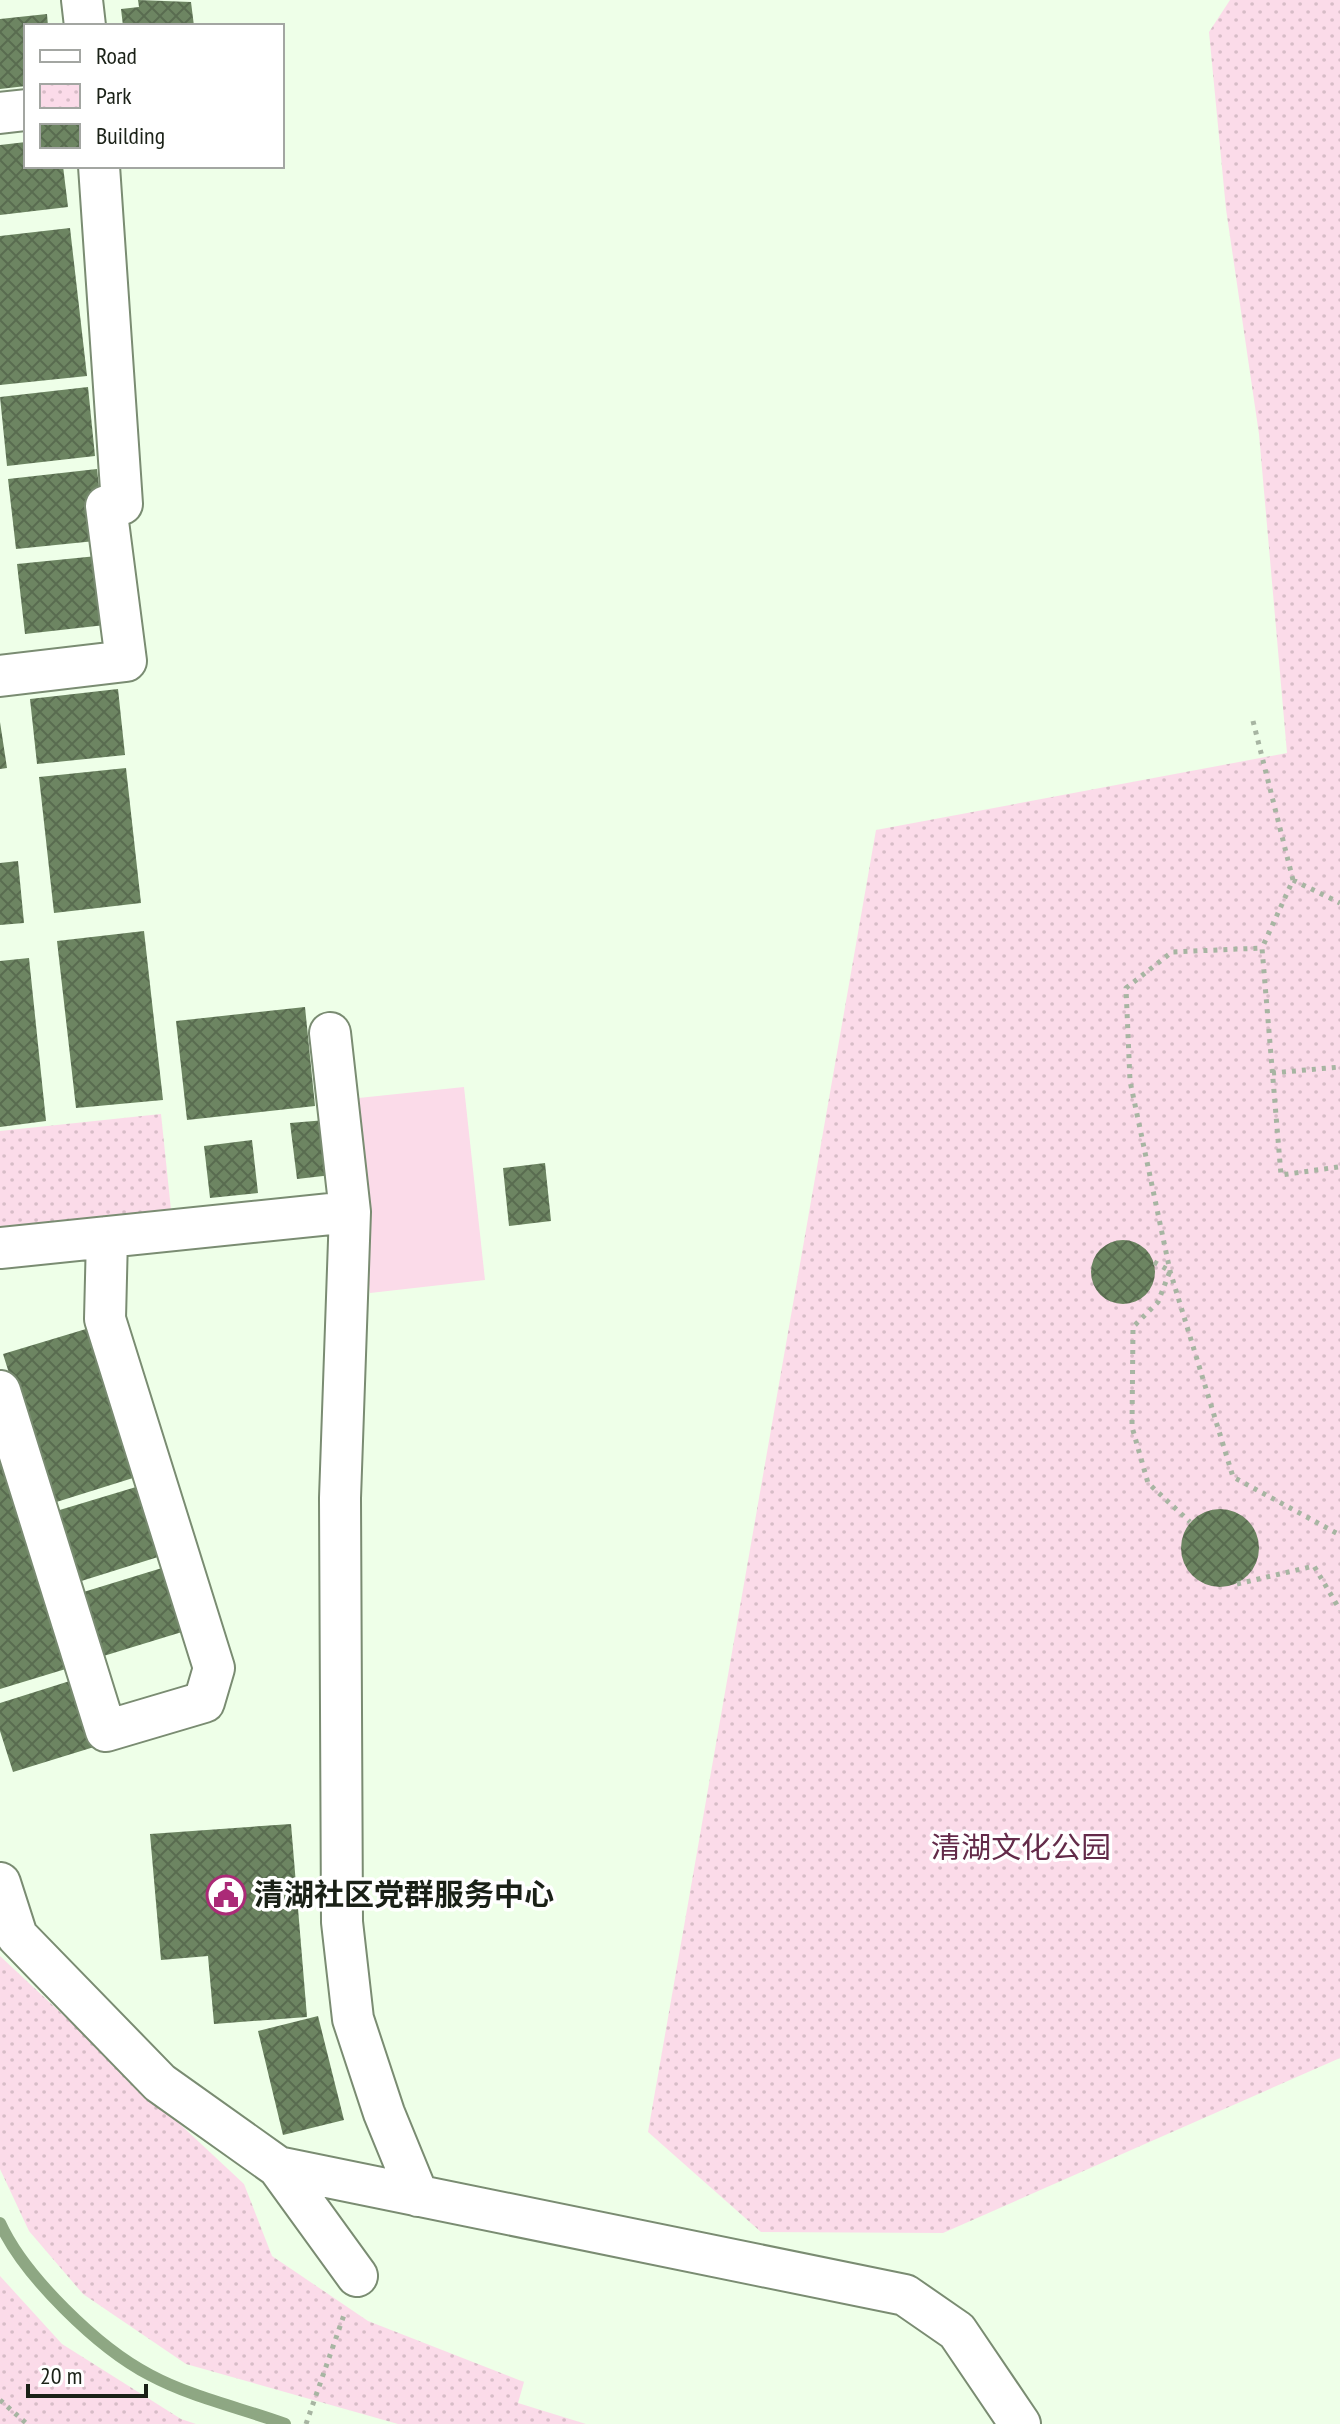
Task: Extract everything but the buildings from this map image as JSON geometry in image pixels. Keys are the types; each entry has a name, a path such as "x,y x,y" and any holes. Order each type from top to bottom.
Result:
{"street":[{"path":"82,0 85,24"},
{"path":"0,113 24,110"},
{"path":"0,676 126,661 106,506 122,504 99,168"},
{"path":"330,1033 350,1212 340,1498 342,1922 353,2019 384,2113 418,2196"},
{"path":"0,1248 350,1212"},
{"path":"0,1391 106,1731 204,1702 214,1668 105,1319 107,1237"},
{"path":"0,1883 17,1936 160,2083 278,2167 357,2276"},
{"path":"278,2167 905,2295 957,2331 1020,2424"}],"path":[{"path":"1253,721 1293,880 1262,948 1281,1175 1338,1167"},
{"path":"1293,880 1340,903"},
{"path":"1262,948 1172,952 1126,988 1130,1081 1170,1271 1233,1477 1340,1535"},
{"path":"1272,1073 1340,1067"},
{"path":"1154,1262 1170,1271"},
{"path":"1170,1271 1158,1302 1133,1327 1132,1427 1148,1483 1190,1522"},
{"path":"1237,1584 1314,1566 1340,1610"},
{"path":"306,2424 357,2276"},
{"path":"0,2400 27,2424"}],"green space":[{"name":"清湖文化公园","path":"1230,0 1340,0 1340,2058 943,2233 761,2232 648,2132 876,830 1287,753 1259,434 1226,209 1209,32"},
{"path":"464,1087 485,1280 370,1293 349,1099"},
{"path":"161,1114 171,1210 0,1228 0,1131"},
{"path":"0,1956 244,2184 272,2256 368,2321 524,2382 518,2403 586,2424 398,2424 186,2364 83,2294 29,2231 0,2169"},
{"path":"0,2276 62,2344 181,2419 196,2424 0,2424"}],"waterway":[{"path":"0,2223 26,2265 64,2309 130,2363 182,2390 285,2424"}],"place":[{"name":"清湖社区党群服务中心","path":"226,1895"}]}
